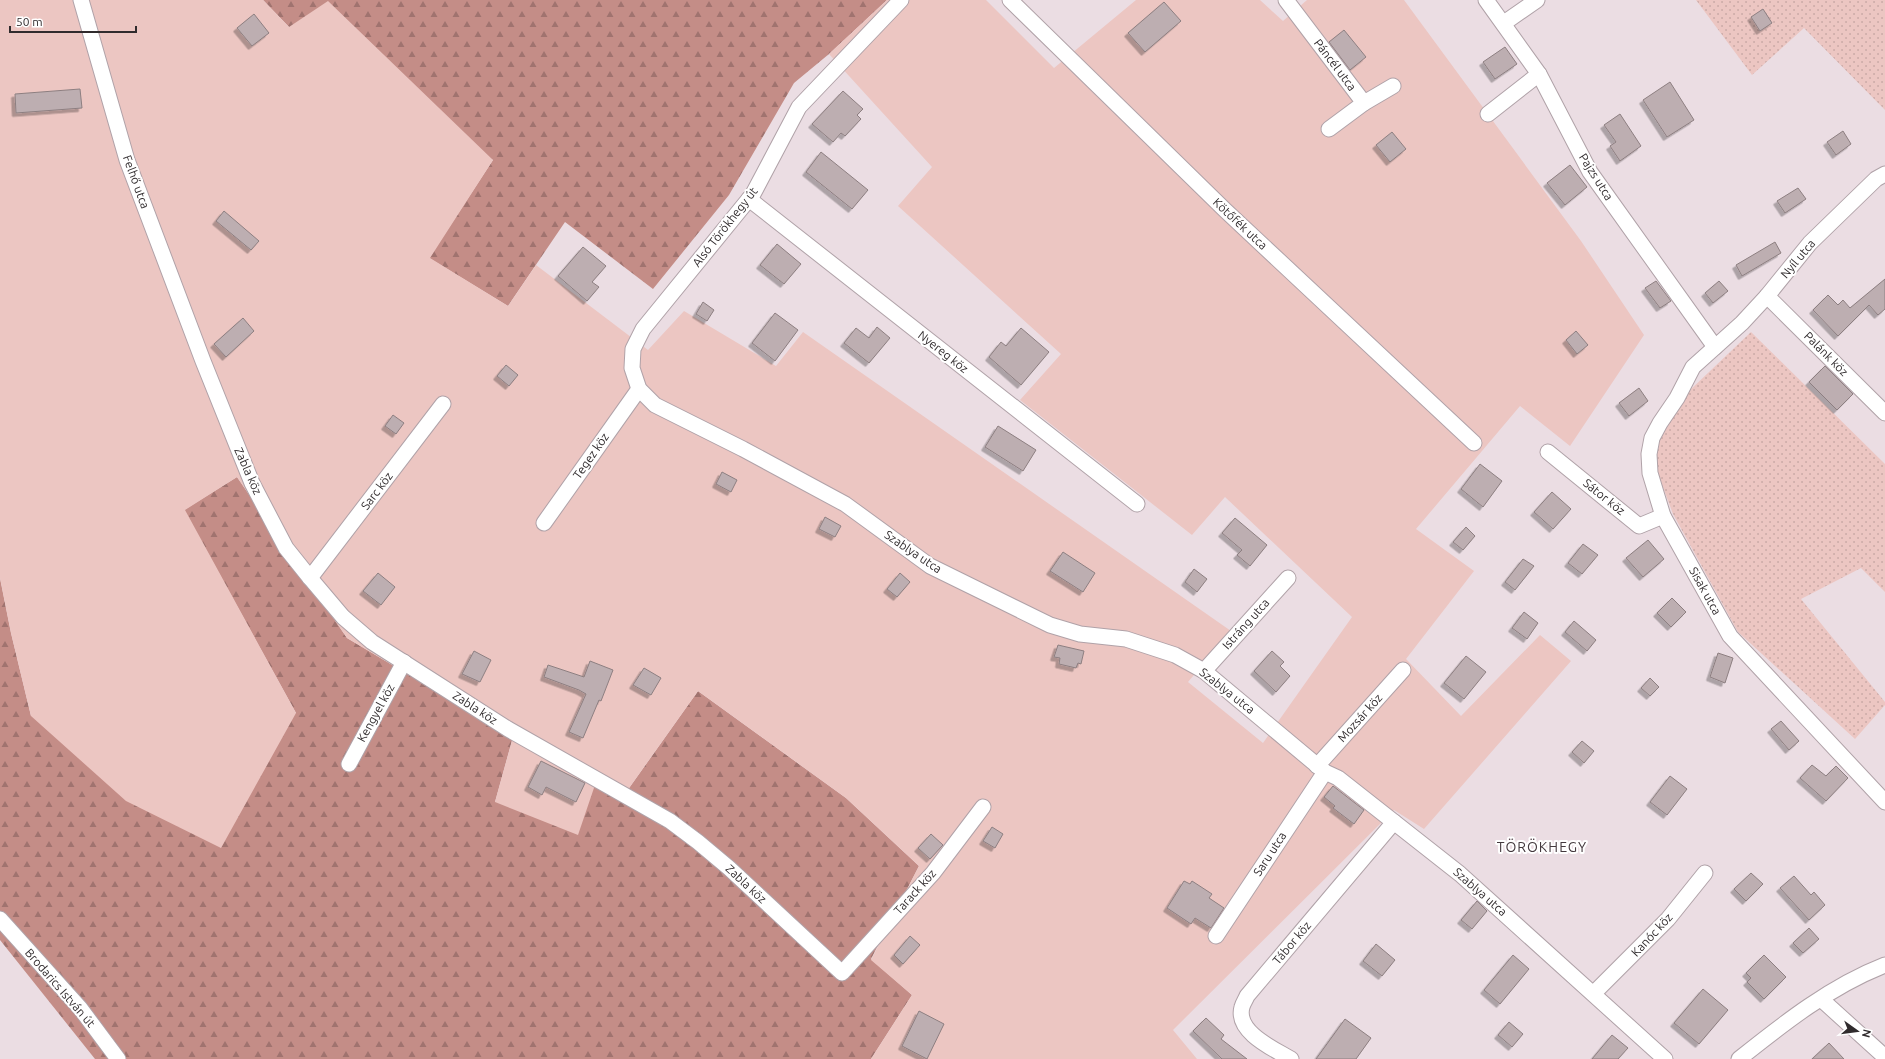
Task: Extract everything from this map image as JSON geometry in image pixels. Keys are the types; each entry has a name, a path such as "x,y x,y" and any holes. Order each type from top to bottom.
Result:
{"street":[{"name":"Felhő utca","path":"81,0 127,160 202,361"},
{"name":"Alsó Törökhegy út","path":"655,405 639,389 632,368 633,349 643,329 749,199 799,107 901,0"},
{"name":"Kötőfék utca","path":"1010,0 1226,211 1474,443"},
{"name":"Páncél utca","path":"1286,0 1364,103 1393,86"},
{"name":"Pajzs utca","path":"1486,0 1504,23 1539,74 1590,172 1715,347"},
{"path":"1504,23 1537,0"},
{"path":"1488,114 1539,74"},
{"path":"1329,129 1364,103"},
{"name":"Nyíl utca","path":"1715,347 1742,323 1767,296 1810,243 1876,179 1885,174"},
{"name":"Nyereg köz","path":"749,199 1137,504"},
{"name":"Palánk köz","path":"1767,296 1885,413"},
{"name":"Sisak utca","path":"1715,347 1693,367 1652,438 1648,454 1650,474 1663,516 1730,636 1885,802"},
{"name":"Zabla köz","path":"202,361 252,483 286,548 343,617 372,642 508,729 670,821 729,868 842,973"},
{"name":"Tegez köz","path":"544,523 639,389"},
{"name":"Sarc köz","path":"310,578 443,404"},
{"name":"Szablya utca","path":"655,405 743,449 845,504 930,566 1050,625 1080,634 1126,639 1174,655 1204,671 1321,769 1338,778 1460,874 1594,993 1665,1059"},
{"name":"Sátor köz","path":"1548,452 1639,526 1663,516"},
{"name":"Istráng utca","path":"1204,671 1288,578"},
{"name":"Kengyel köz","path":"349,764 404,662"},
{"name":"Mozsár köz","path":"1321,769 1403,670"},
{"name":"Saru utca","path":"1216,936 1321,769"},
{"name":"Tarack köz","path":"842,973 933,873 983,807"},
{"name":"Tábor köz","path":"1291,1059 1252,1035 1243,1024 1241,1009 1247,996 1394,822"},
{"name":"Kanóc köz","path":"1594,993 1668,919 1705,873"},
{"name":"Brodarics István út","path":"0,919 80,1008 118,1059"},
{"path":"1739,1059 1796,1014 1861,974 1885,965"},
{"path":"1821,999 1885,1057"}],"shaded area":[{"path":"0,0 263,0 289,27 328,1 493,160 430,258 508,306 536,265 648,350 684,311 776,366 803,332 1231,631 1188,682 1263,743 1352,617 1225,497 1192,535 1020,400 1061,354 898,206 932,167 829,54 887,0 986,0 1054,68 1136,0 1260,0 1283,21 1307,0 1404,0 1581,241 1644,335 1570,446 1520,406 1416,529 1474,571 1406,659 1461,716 1540,635 1571,661 1424,829 1394,810 1173,1030 1197,1059 871,1059 912,995 871,960 919,866 846,798 698,691 622,798 596,782 578,835 495,802 513,737 347,638 237,477 185,510 296,713 221,848 126,801 31,716 11,633 0,578"},
{"path":"1696,0 1885,0 1885,110 1804,28 1752,75"},
{"path":"1751,332 1885,464 1885,592 1861,568 1801,599 1885,702 1885,705 1855,739 1738,632 1673,514 1658,474 1656,444 1667,412"}],"green space":[{"path":"263,0 887,0 829,54 794,83 729,195 653,289 565,222 508,306 429,258 493,160 289,27"},
{"path":"237,477 347,638 513,737 495,802 597,781 622,798 698,691 846,798 919,866 871,959 912,995 871,1059 95,1059 0,940 0,578 11,633 31,716 296,713 184,510"}],"building":[{"path":"1164,2 1181,21 1145,52 1128,33"},
{"path":"1763,9 1772,23 1760,31 1751,17"},
{"path":"254,14 269,33 252,46 237,28"},
{"path":"1344,30 1366,57 1350,70 1329,42"},
{"path":"1505,47 1517,64 1495,79 1483,62"},
{"path":"1670,82 1694,120 1667,137 1643,100"},
{"path":"80,89 82,108 16,113 15,94"},
{"path":"843,91 863,109 857,115 861,119 845,136 841,133 833,142 812,124"},
{"path":"1620,114 1641,146 1620,161 1610,146 1616,142 1604,125"},
{"path":"1843,131 1851,144 1836,155 1827,142"},
{"path":"1392,132 1406,149 1390,162 1376,145"},
{"path":"821,152 868,190 852,209 806,172"},
{"path":"1570,165 1587,187 1565,205 1547,183"},
{"path":"1798,188 1806,199 1785,213 1777,201"},
{"path":"224,211 259,241 251,250 216,221"},
{"path":"1775,242 1781,253 1742,276 1736,265"},
{"path":"777,244 801,264 784,284 760,265"},
{"path":"583,247 606,266 592,282 599,287 587,301 558,276"},
{"path":"1885,279 1885,309 1878,315 1869,305 1838,336 1813,310 1828,295 1838,305 1843,300 1850,308"},
{"path":"1656,281 1671,301 1660,308 1645,288"},
{"path":"1719,281 1728,291 1713,303 1705,293"},
{"path":"703,302 714,310 707,321 696,314"},
{"path":"775,313 798,330 775,361 752,343"},
{"path":"243,318 254,331 226,357 214,344"},
{"path":"877,327 890,338 869,363 844,343 856,328 869,338"},
{"path":"1021,328 1049,352 1021,385 989,357 1001,342 1006,346"},
{"path":"1576,331 1588,345 1577,354 1566,340"},
{"path":"506,365 518,375 509,386 497,376"},
{"path":"1825,366 1853,394 1837,410 1809,382"},
{"path":"1639,388 1648,401 1629,416 1619,403"},
{"path":"393,415 404,423 396,434 385,426"},
{"path":"998,426 1036,450 1023,471 985,447"},
{"path":"1480,464 1502,481 1483,507 1461,489"},
{"path":"722,472 737,480 731,492 716,484"},
{"path":"1552,492 1571,509 1553,529 1534,512"},
{"path":"825,517 841,526 835,537 819,529"},
{"path":"1235,518 1267,545 1250,566 1237,555 1242,550 1222,533"},
{"path":"1466,527 1475,536 1463,550 1453,542"},
{"path":"1648,540 1664,559 1643,577 1626,558"},
{"path":"1583,544 1598,555 1582,574 1568,563"},
{"path":"1063,552 1095,573 1083,592 1050,571"},
{"path":"1523,559 1534,566 1515,590 1505,582"},
{"path":"1194,569 1207,579 1197,592 1185,582"},
{"path":"378,573 395,587 381,605 363,591"},
{"path":"900,573 910,582 897,597 887,589"},
{"path":"1672,598 1686,612 1671,627 1657,613"},
{"path":"1524,612 1538,623 1527,639 1512,628"},
{"path":"1574,621 1596,640 1587,651 1565,632"},
{"path":"1058,645 1084,651 1081,664 1078,663 1076,668 1059,664 1060,658 1054,657"},
{"path":"474,651 491,660 480,682 462,674"},
{"path":"1272,651 1284,662 1280,666 1290,676 1276,692 1254,671"},
{"path":"1718,653 1733,658 1725,683 1710,677"},
{"path":"1466,656 1486,672 1464,699 1444,683"},
{"path":"590,661 613,670 601,701 599,700 583,738 569,732 586,694 544,677 548,665 584,677"},
{"path":"644,668 661,678 651,695 633,685"},
{"path":"1650,678 1659,687 1650,696 1641,688"},
{"path":"1781,721 1799,741 1789,750 1771,729"},
{"path":"1582,741 1594,751 1584,763 1572,752"},
{"path":"541,761 585,783 576,802 546,787 542,795 528,787"},
{"path":"1812,765 1826,776 1836,766 1848,778 1826,801 1800,778"},
{"path":"1670,776 1687,789 1667,815 1650,802"},
{"path":"1333,786 1364,810 1354,824 1333,808 1335,806 1324,797"},
{"path":"992,827 1003,834 995,848 983,841"},
{"path":"931,834 943,845 930,859 918,848"},
{"path":"1751,873 1763,884 1746,901 1734,889"},
{"path":"1794,876 1811,895 1814,892 1825,905 1809,920 1780,888"},
{"path":"1184,881 1190,884 1192,881 1212,894 1209,898 1224,908 1211,928 1195,918 1191,924 1167,908"},
{"path":"1477,901 1487,911 1472,929 1461,920"},
{"path":"1809,928 1819,939 1803,953 1793,943"},
{"path":"910,936 920,945 903,964 894,955"},
{"path":"1376,944 1395,960 1382,976 1363,961"},
{"path":"1513,955 1529,969 1500,1004 1484,990"},
{"path":"1764,955 1786,977 1764,999 1747,982 1751,978 1746,973"},
{"path":"1703,989 1728,1010 1699,1044 1674,1023"},
{"path":"919,1011 944,1024 927,1059 902,1046"},
{"path":"1206,1018 1224,1035 1221,1039 1247,1059 1222,1059 1193,1031"},
{"path":"1345,1019 1371,1038 1356,1059 1316,1059"},
{"path":"1509,1022 1523,1034 1512,1047 1498,1035"},
{"path":"1612,1035 1628,1048 1618,1059 1592,1059"},
{"path":"1829,1043 1844,1059 1812,1059"}],"district":[{"name":"TÖRÖKHEGY","path":"1542,847"}]}
